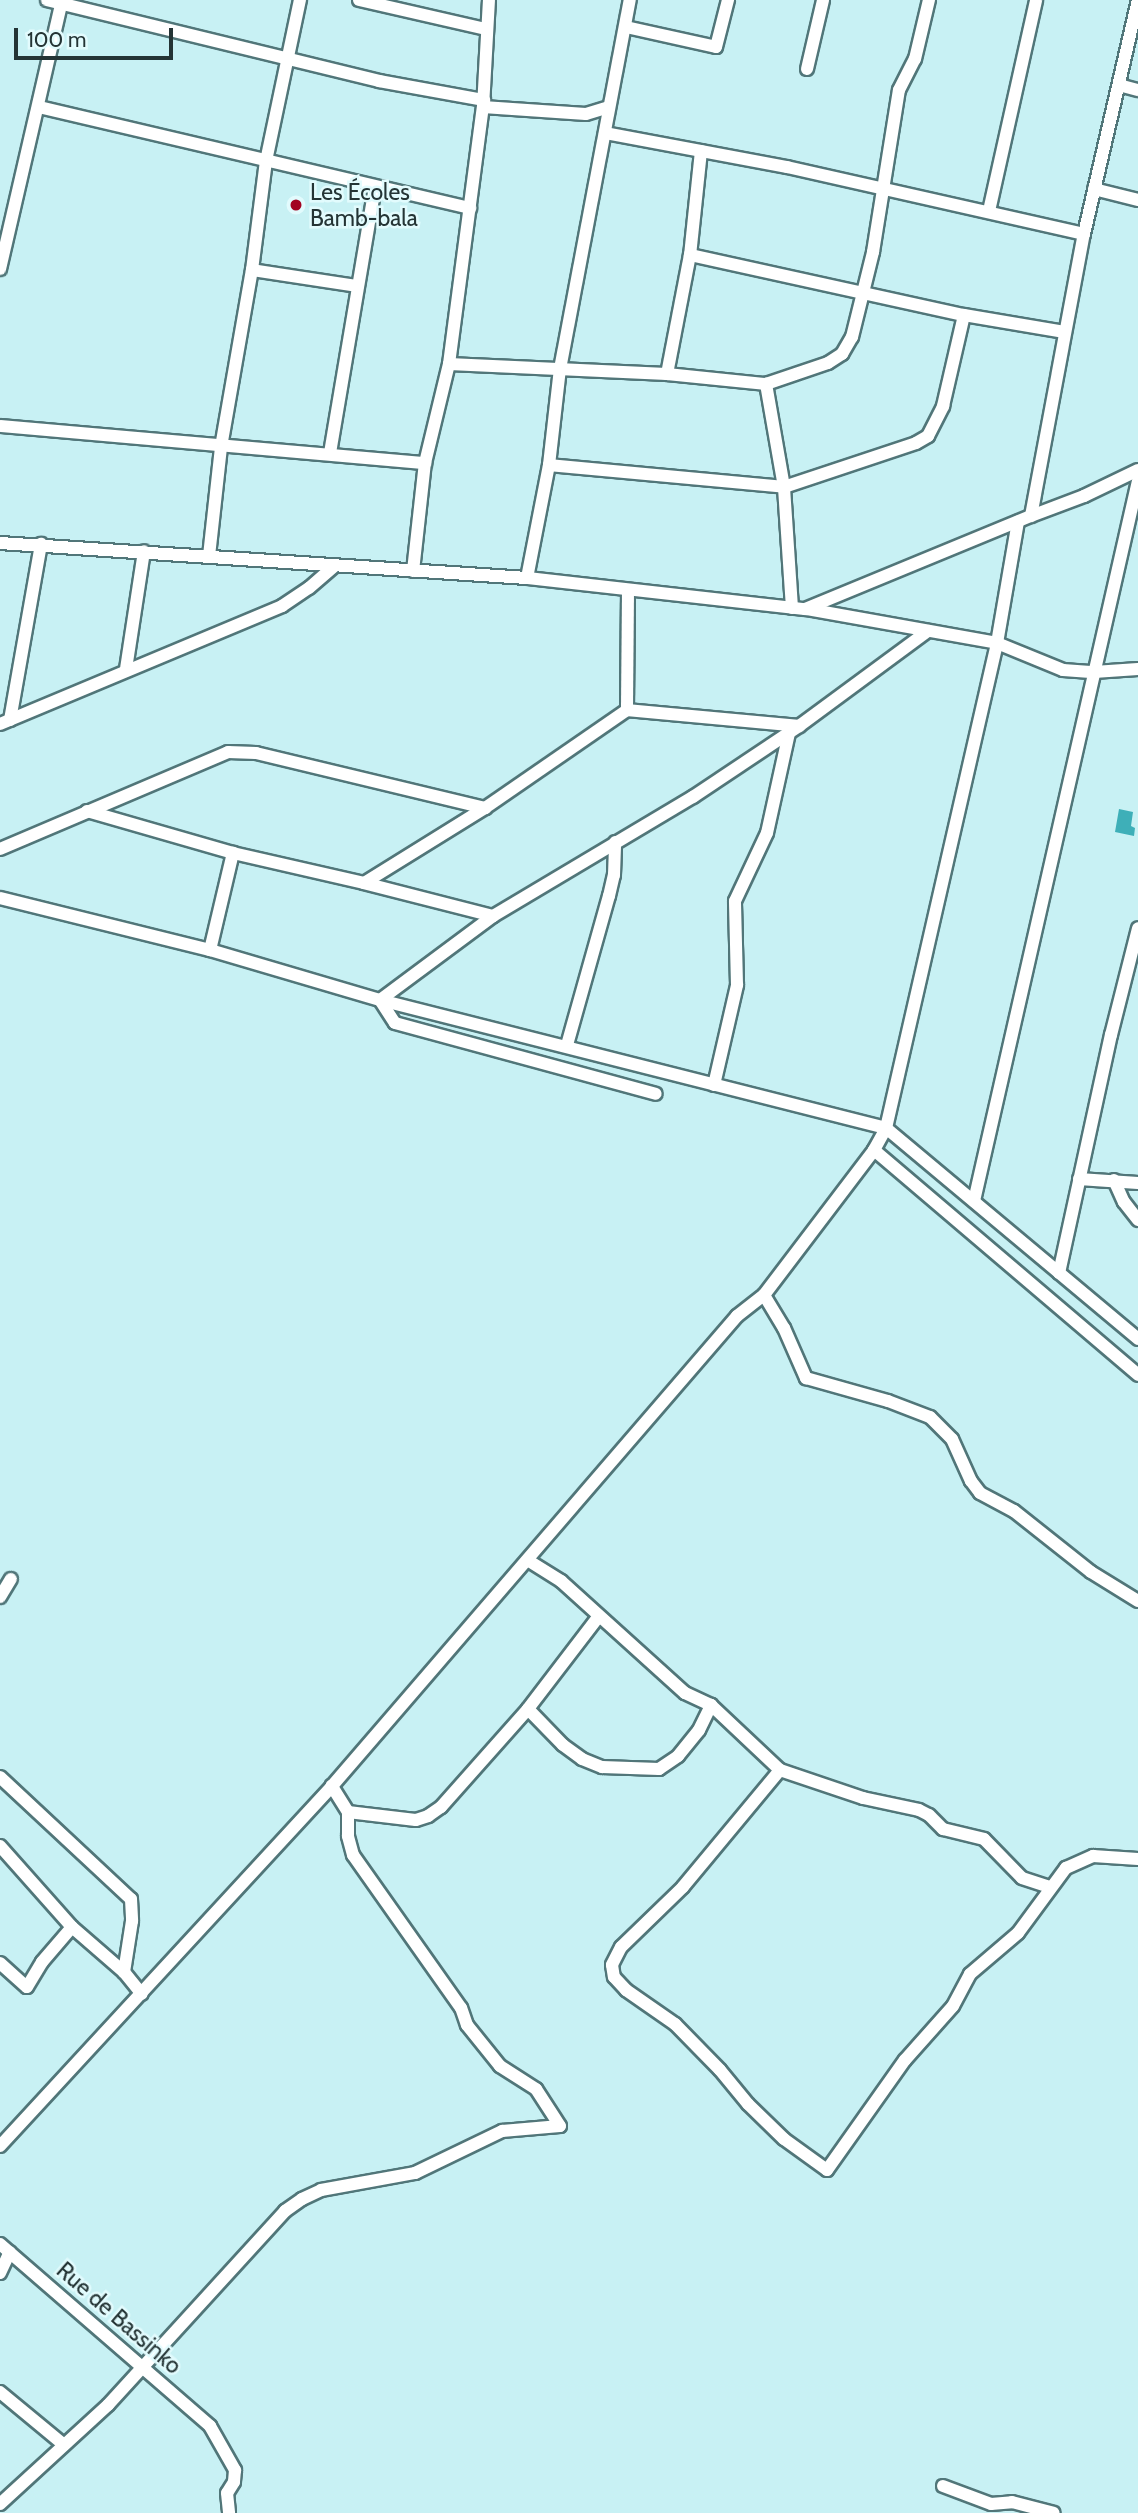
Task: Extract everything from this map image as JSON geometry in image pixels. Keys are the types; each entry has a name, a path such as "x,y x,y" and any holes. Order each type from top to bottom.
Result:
{"street":[{"path":"47,0 191,37 484,103 586,114 608,107"},
{"path":"209,556 221,447 252,270 266,160 300,0"},
{"path":"359,0 486,29"},
{"path":"413,571 425,463 449,364 484,103 489,0"},
{"path":"527,578 549,465 560,369 630,0"},
{"path":"626,27 716,47 728,0"},
{"path":"807,69 824,0"},
{"path":"449,364 667,374 766,384 828,363 842,354 852,337 873,252 899,90 915,59 929,0"},
{"path":"989,211 1035,0"},
{"path":"1031,516 1084,234 1138,0"},
{"path":"0,269 62,2"},
{"path":"1119,85 1138,90"},
{"path":"39,107 374,188 470,208"},
{"path":"605,133 989,211 1084,234"},
{"path":"667,374 690,255 701,151"},
{"path":"330,453 374,188"},
{"path":"1094,189 1138,200"},
{"path":"690,255 964,315 1065,332"},
{"path":"252,270 356,286"},
{"path":"549,465 784,487 916,443 928,436 943,406 964,315"},
{"path":"766,384 784,487 799,608"},
{"path":"0,426 425,463"},
{"path":"799,608 1084,496 1138,470"},
{"path":"974,1201 1094,672 1134,517 1138,481"},
{"path":"0,2146 332,1786 529,1561 737,1316 764,1295 874,1150 886,1128 998,643 1017,522"},
{"path":"0,543 527,578 628,592 799,608 998,643 1047,665 1094,672 1138,669"},
{"path":"5,722 41,544"},
{"path":"126,669 144,551"},
{"path":"5,722 126,669 282,606 309,588 334,566"},
{"path":"627,710 628,592"},
{"path":"380,1000 493,916 693,797 794,729 928,631"},
{"path":"364,883 485,807 627,710 794,729"},
{"path":"713,1085 737,985 735,901 767,833 794,729"},
{"path":"0,849 228,752 243,751 485,807"},
{"path":"87,811 233,853 493,916"},
{"path":"567,1045 614,875 615,842"},
{"path":"210,950 233,853"},
{"path":"0,898 210,950 380,1000 567,1045 886,1128 1138,1339"},
{"path":"1059,1273 1138,928"},
{"path":"380,1000 395,1023 656,1094"},
{"path":"874,1150 1138,1375"},
{"path":"1079,1179 1138,1183"},
{"path":"1114,1180 1124,1202 1138,1220"},
{"path":"764,1295 784,1328 806,1378 888,1401 930,1417 952,1439 971,1481 980,1493 1014,1511 1091,1572 1138,1601"},
{"path":"529,1561 561,1581 685,1693 710,1705 780,1770 863,1798 919,1810 929,1815 943,1829 984,1839 1022,1878 1050,1887"},
{"path":"0,1597 10,1579"},
{"path":"348,1812 415,1820 429,1816 441,1807 528,1709 599,1616"},
{"path":"528,1709 582,1759 602,1767 625,1770 659,1769 678,1756 699,1730 710,1705"},
{"path":"780,1770 684,1887 621,1947 612,1965 614,1977 626,1990 675,2024 784,2139 827,2170 911,2052 953,2006 970,1974 1018,1933 1066,1868 1093,1856 1138,1859"},
{"path":"0,1777 125,1890 131,1899 132,1921 124,1972"},
{"path":"0,2504 144,2367 285,2211 302,2199 335,2187 369,2184 415,2173 502,2131 560,2126 536,2089 500,2066 467,2025 461,2008 353,1855 348,1836 348,1812 332,1786"},
{"path":"0,1846 72,1927 124,1972 142,1994"},
{"path":"0,1963 27,1987 42,1962 72,1927"},
{"path":"0,2273 5,2248"},
{"name":"Rue de Bassinko","path":"5,2248 210,2426 235,2470 234,2482 227,2493 229,2513"},
{"path":"0,2392 64,2445"},
{"path":"943,2486 991,2504 1012,2502 1054,2513"}],"water":[{"path":"1119,809 1133,812 1131,826 1135,828 1134,836 1115,832"}],"place":[{"name":"Les Écoles Bamb-bala","path":"296,205"}]}
